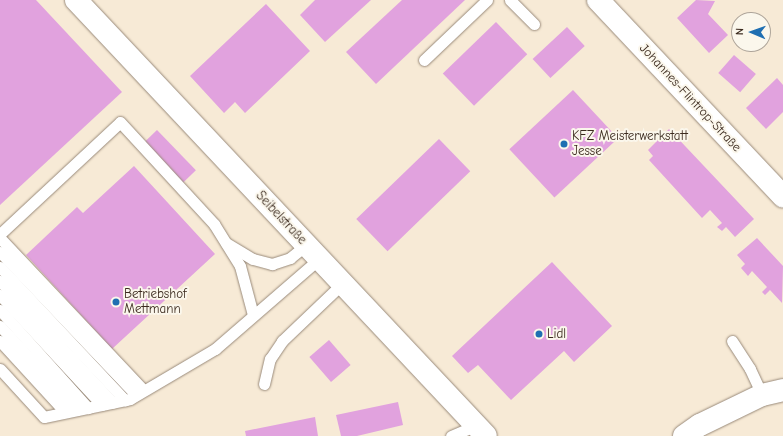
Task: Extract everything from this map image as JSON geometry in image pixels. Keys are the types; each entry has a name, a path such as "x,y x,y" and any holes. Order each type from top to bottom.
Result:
{"street":[{"name":"Seibelstraße","path":"76,0 481,431"},
{"name":"Johannes-Flintrop-Straße","path":"598,0 783,196"},
{"path":"684,436 700,425 762,395 783,379"},
{"path":"762,395 783,390"}],"lane":[{"path":"424,60 487,0"},
{"path":"510,0 534,24"},
{"path":"0,234 120,122 214,224 240,266 253,314"},
{"path":"0,238 140,393"},
{"path":"224,242 254,259 272,264 313,252"},
{"path":"0,252 140,393"},
{"path":"0,369 44,417 125,400 140,393 215,349 253,314 313,252"},
{"path":"0,267 125,400"},
{"path":"0,281 108,404"},
{"path":"264,384 270,359 282,341 343,283"},
{"path":"0,295 108,404"},
{"path":"0,310 88,408"},
{"path":"0,326 77,410"},
{"path":"0,341 66,412"},
{"path":"732,341 750,369 762,395"},
{"path":"451,436 481,431"}],"building":[{"path":"0,0 36,0 122,92 0,205"},
{"path":"315,0 371,0 325,42 300,15"},
{"path":"402,0 465,0 376,84 346,52"},
{"path":"696,0 715,1 708,14 728,35 709,53 677,18"},
{"path":"266,4 310,51 245,113 235,102 224,113 190,76"},
{"path":"496,22 527,54 474,106 443,73"},
{"path":"567,27 585,46 550,78 533,59"},
{"path":"734,55 756,74 740,92 718,73"},
{"path":"777,78 783,85 783,112 766,129 746,108"},
{"name":"KFZ Meisterwerkstatt Jesse","path":"573,90 618,138 554,198 509,149"},
{"path":"669,129 754,219 735,237 726,227 722,231 717,227 722,223 710,210 702,218 649,160 653,156 648,150"},
{"path":"157,130 196,170 183,183 144,143"},
{"path":"439,139 470,171 388,251 356,219"},
{"name":"Betriebshof Mettmann","path":"134,166 215,254 112,349 26,255 77,207 83,213"},
{"path":"757,238 783,266 782,303 770,290 765,295 762,292 767,287 752,271 748,276 741,268 745,264 737,255"},
{"name":"Lidl","path":"552,262 612,326 574,362 564,351 511,400 478,365 468,373 452,356"},
{"path":"329,340 351,365 331,382 309,357"},
{"path":"398,402 403,425 357,436 341,436 336,415"},
{"path":"315,417 318,436 246,436 245,431"}],"place":[{"name":"KFZ Meisterwerkstatt Jesse","path":"564,144"},
{"name":"Betriebshof Mettmann","path":"116,302"},
{"name":"Lidl","path":"539,334"}]}
